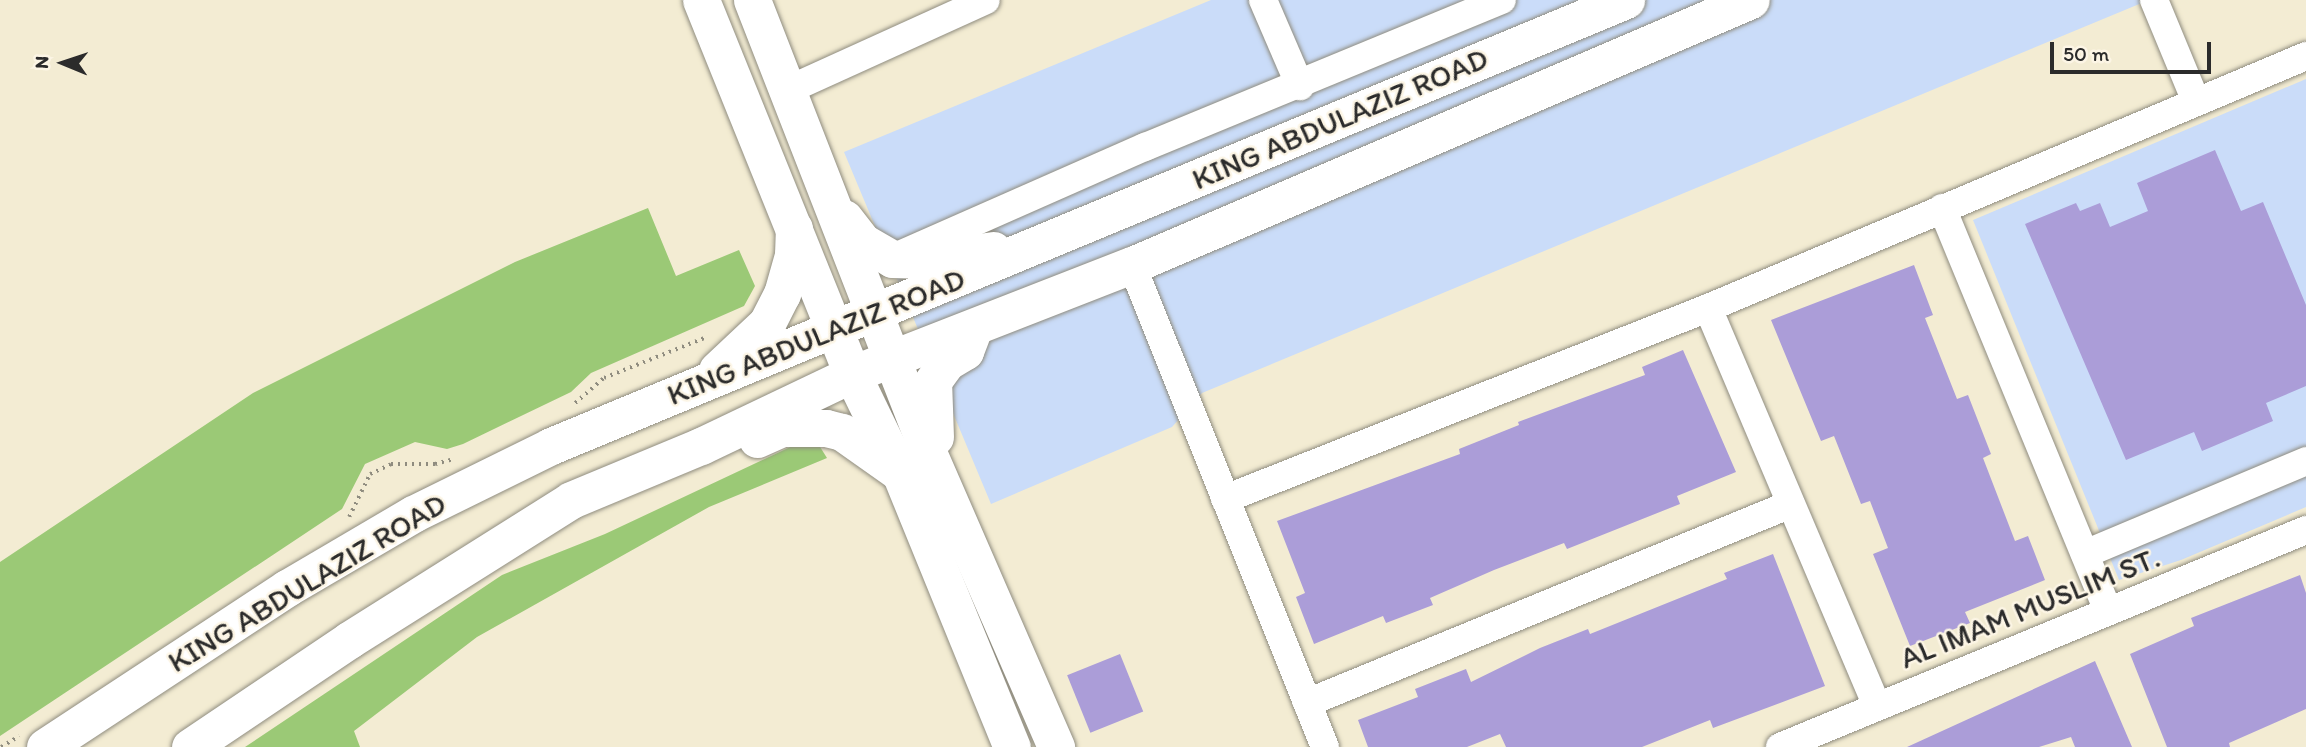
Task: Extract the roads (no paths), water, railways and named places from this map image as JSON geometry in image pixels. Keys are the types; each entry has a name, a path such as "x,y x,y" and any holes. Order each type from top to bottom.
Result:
{"main road":[{"path":"701,0 794,223 852,374 914,462 1056,747"},
{"path":"752,0 893,357 914,462 1012,747"},
{"name":"KING ABDULAZIZ ROAD","path":"45,747 287,588 413,514 551,446 834,328 877,314 1626,0"},
{"name":"KING ABDULAZIZ ROAD","path":"190,747 349,640 571,500 701,446 852,374 1132,265 1751,0"},
{"path":"832,202 863,242 892,259 924,260 1046,242"},
{"path":"708,380 767,323 782,294 793,255 794,223"},
{"path":"914,462 937,432 931,406 933,381 947,362 965,351 975,325"},
{"path":"701,446 737,448 782,428 826,428 914,462"}],"street":[{"path":"788,90 986,0"},
{"path":"1263,0 1300,86"},
{"path":"892,259 1145,147 1300,86 1502,0"},
{"path":"2154,0 2195,99"},
{"path":"1226,499 1708,308 2195,99 2306,56"},
{"path":"1942,208 2108,611"},
{"path":"1132,265 1325,747"},
{"path":"1708,308 1877,707"},
{"path":"2085,554 2306,461"},
{"path":"1307,702 1791,504"},
{"name":"AL IMAM MUSLIM ST.","path":"1780,747 2306,530"}]}
